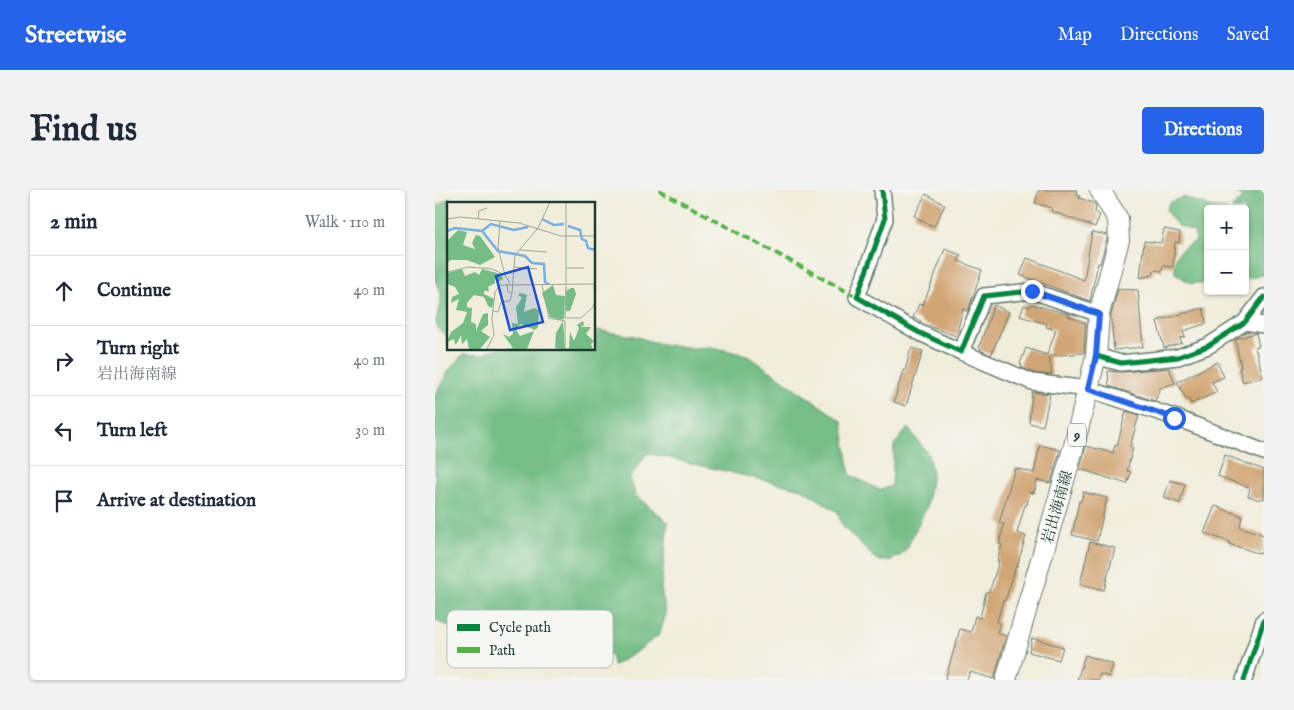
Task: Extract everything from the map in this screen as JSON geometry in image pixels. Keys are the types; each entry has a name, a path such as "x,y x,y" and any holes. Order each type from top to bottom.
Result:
{"main road":[{"name":"岩出海南線","path":"1006,680 1074,446 1096,356 1099,314 1119,240 1118,219 1100,190"}],"street":[{"path":"882,190 885,219 857,297 918,332 1032,382 1088,389 1174,418 1264,452"},
{"path":"961,352 984,296 1032,291 1099,314"},
{"path":"1096,356 1121,363 1178,357 1208,346 1245,322 1264,297"},
{"path":"1245,322 1264,325"},
{"path":"1244,680 1264,620"}],"green space":[{"path":"1233,190 1264,190 1264,275 1249,278 1249,205 1235,205 1243,198"},
{"path":"1183,197 1205,205 1204,283 1190,283 1175,273 1175,260 1178,252 1196,241 1194,232 1177,225 1166,211 1169,203"},
{"path":"449,198 455,202 447,202 447,336 435,324 439,308 440,291 435,282 435,208"},
{"path":"595,330 634,336 660,344 694,348 711,347 747,355 842,421 850,475 880,490 892,486 894,445 908,428 928,454 932,473 927,506 906,550 900,556 889,561 879,561 844,528 838,512 802,489 647,453 630,478 636,496 668,522 661,588 666,615 659,635 613,666 613,610 447,610 447,626 435,620 435,395 447,373 463,354 481,355 492,350 595,350"}],"building":[{"path":"1039,190 1077,190 1076,195 1080,196 1079,198 1094,203 1096,207 1095,213 1100,215 1095,227 1051,211 1052,208 1035,203"},
{"path":"926,194 945,205 934,226 914,216"},
{"path":"1164,229 1180,232 1179,243 1175,242 1173,267 1163,266 1162,271 1154,270 1153,275 1140,278 1144,241 1161,243"},
{"path":"1092,232 1107,235 1107,239 1100,264 1098,263 1090,301 1020,275 1027,258 1084,280"},
{"path":"945,249 961,255 958,261 982,270 968,311 963,309 956,336 921,323 921,321 913,318 919,304 923,305"},
{"path":"1118,289 1138,290 1143,347 1114,350 1111,315"},
{"path":"1031,304 1069,314 1068,316 1086,323 1084,353 1049,356 1052,375 1034,373 1021,367 1022,365 1020,364 1026,348 1047,355 1056,330 1046,327 1047,324 1020,316 1024,305 1030,307"},
{"path":"994,305 1009,312 991,355 980,350 981,348 979,347"},
{"path":"1203,308 1205,324 1183,331 1185,337 1180,338 1182,343 1164,348 1157,321"},
{"path":"1256,333 1259,346 1255,347 1263,377 1243,382 1235,339"},
{"path":"911,348 923,351 906,406 894,402"},
{"path":"1217,362 1224,377 1212,382 1217,392 1191,404 1188,398 1186,399 1177,382"},
{"path":"1169,368 1175,383 1160,388 1155,401 1109,386 1108,371 1122,372"},
{"path":"1032,392 1050,394 1043,426 1029,423"},
{"path":"1126,411 1139,415 1130,447 1132,451 1127,471 1131,472 1127,484 1080,469 1086,446 1113,453 1115,445 1117,446"},
{"path":"1040,445 1060,450 1051,483 1037,480 1034,493 1030,492 1027,505 1025,505 1017,533 1026,536 997,622 1000,623 997,633 1006,636 994,679 970,672 967,680 945,680 960,629 971,632 975,616 980,618 986,592 991,587 1002,545 999,544 1004,524 999,523 1015,468 1034,473"},
{"path":"1225,455 1264,470 1264,499 1261,498 1260,500 1248,496 1250,488 1218,476"},
{"path":"1170,480 1185,484 1180,503 1164,498"},
{"path":"1083,492 1107,498 1097,541 1072,535 1079,501 1081,502"},
{"path":"1215,506 1242,516 1240,527 1264,535 1261,554 1229,544 1230,542 1204,533"},
{"path":"1090,542 1115,548 1104,590 1080,584"},
{"path":"1032,638 1063,647 1059,660 1029,652"},
{"path":"1085,655 1113,664 1109,677 1100,674 1098,680 1077,680"}],"marked path":[{"path":"659,190 857,297"}],"cycle path":[{"path":"882,190 885,219 857,297 918,332 961,352 984,296 1032,291 1099,314"},
{"path":"1096,356 1121,363 1178,357 1208,346 1245,322 1264,297"},
{"path":"1244,680 1264,620"}],"route":[{"path":"1032,291 1099,314 1096,356 1088,389 1174,418"}]}
